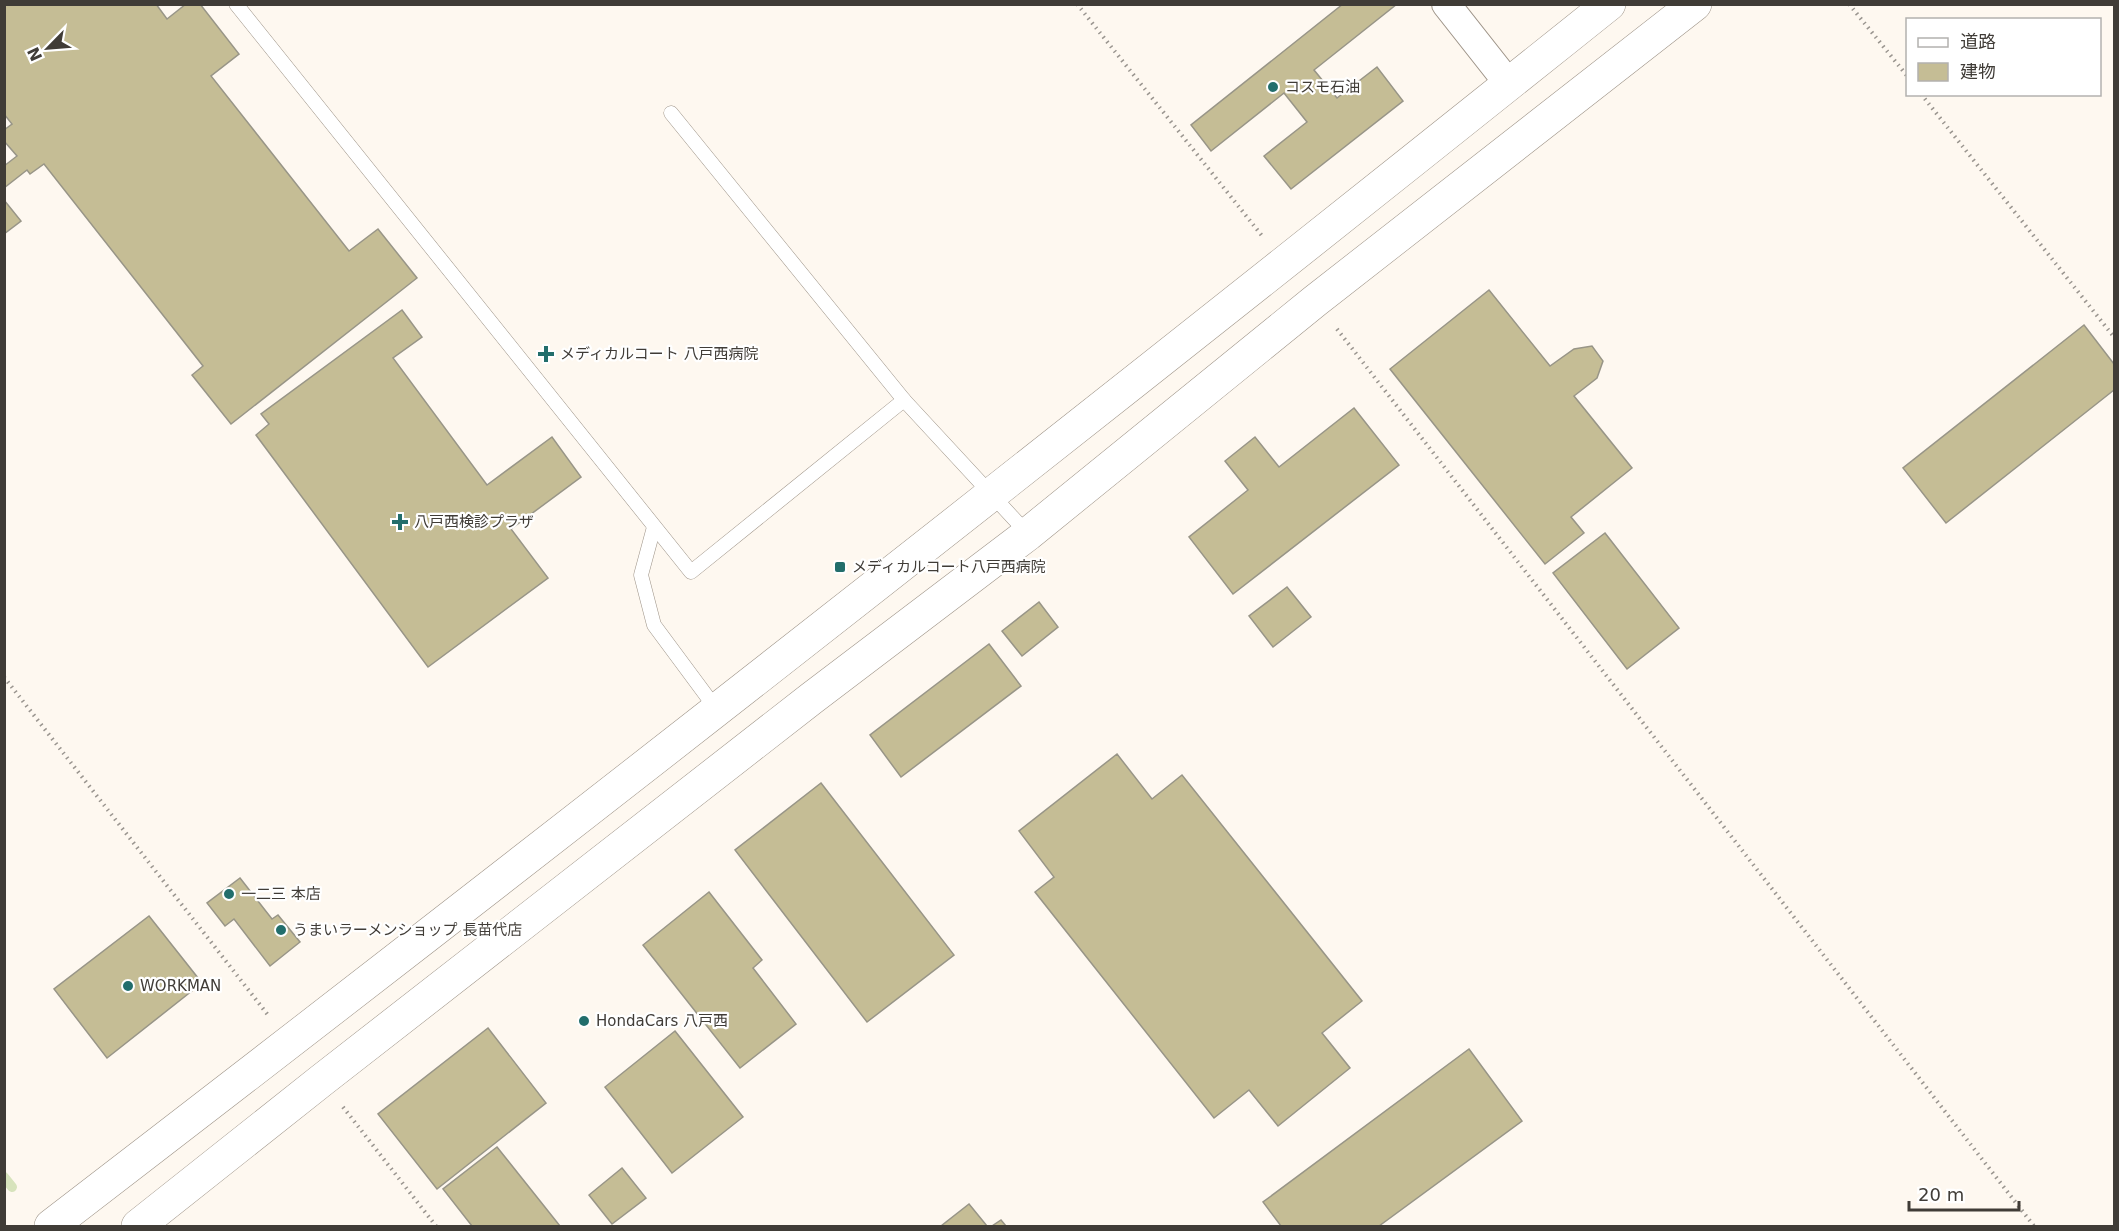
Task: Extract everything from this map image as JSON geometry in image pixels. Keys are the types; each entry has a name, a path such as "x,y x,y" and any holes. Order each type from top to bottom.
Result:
{"street":[{"path":"1446,4 1509,84"},
{"path":"51,1227 993,495 1609,4"},
{"path":"138,1227 322,1080 822,690 1028,534 1315,301 1695,4"}],"lane":[{"path":"236,4 691,572 904,400"},
{"path":"671,113 904,400 1028,534"},
{"path":"654,527 641,575 654,625 717,710"}],"path":[{"path":"1077,4 1284,263"},
{"path":"1850,4 1906,74"},
{"path":"1923,96 2115,337"},
{"path":"1315,301 2034,1227"},
{"path":"4,677 290,1043"},
{"path":"322,1080 436,1227"}],"building":[{"path":"4,4 156,4 167,19 186,4 200,4 239,54 211,76 349,251 378,229 417,278 231,424 192,375 203,366 44,164 30,174 27,170 4,188 4,166 17,156 4,141 4,130 12,124 4,114"},
{"path":"1343,4 1397,4 1314,70 1337,98 1377,67 1403,101 1291,189 1264,156 1307,122 1284,93 1211,151 1191,125"},
{"path":"4,200 21,221 4,234"},
{"path":"1489,290 1550,366 1574,349 1592,346 1603,361 1597,378 1574,396 1632,468 1571,517 1584,533 1545,564 1390,369"},
{"path":"402,310 422,337 393,358 487,485 552,437 581,477 511,529 548,578 428,667 256,435 269,424 261,414"},
{"path":"2084,325 2114,364 2114,390 1946,523 1903,468"},
{"path":"1354,408 1399,465 1233,594 1189,537 1248,490 1225,461 1255,437 1279,467"},
{"path":"1605,533 1679,628 1627,669 1553,573"},
{"path":"1287,587 1311,617 1273,647 1249,616"},
{"path":"1039,602 1058,627 1022,656 1002,631"},
{"path":"989,644 1021,686 901,777 870,735"},
{"path":"1117,754 1152,799 1182,775 1362,1001 1322,1033 1350,1068 1278,1126 1249,1090 1214,1118 1035,892 1054,877 1019,831"},
{"path":"821,783 954,955 867,1022 735,850"},
{"path":"240,878 272,919 278,915 300,942 270,966 234,919 225,926 207,903"},
{"path":"709,892 762,960 753,968 796,1024 740,1068 643,945"},
{"name":"WORKMAN","path":"149,916 202,983 107,1058 54,989"},
{"path":"488,1028 546,1103 437,1189 378,1114"},
{"path":"675,1031 743,1117 672,1173 605,1087"},
{"path":"1469,1049 1522,1121 1379,1226 1281,1226 1263,1202"},
{"path":"497,1147 560,1226 472,1226 443,1189"},
{"path":"622,1168 646,1198 612,1224 589,1195"},
{"path":"969,1204 987,1226 941,1226"},
{"path":"1001,1220 1006,1226 992,1226"}],"waterway":[{"path":"4,1177 12,1187"}],"place":[{"name":"コスモ石油","path":"1273,87"},
{"name":"メディカルコート 八戸西病院","path":"546,354"},
{"name":"八戸西検診プラザ","path":"400,522"},
{"name":"メディカルコート八戸西病院","path":"840,567"},
{"name":"一二三 本店","path":"229,894"},
{"name":"うまいラーメンショップ 長苗代店","path":"281,930"},
{"name":"WORKMAN","path":"128,986"},
{"name":"HondaCars 八戸西","path":"584,1021"}]}
